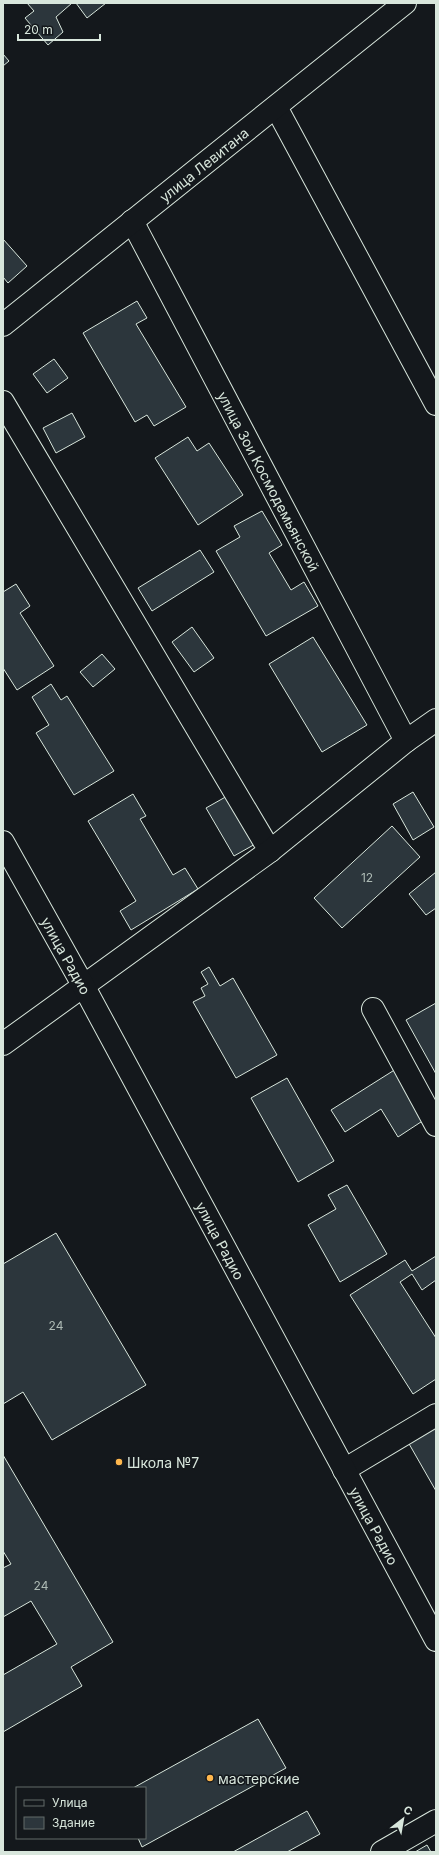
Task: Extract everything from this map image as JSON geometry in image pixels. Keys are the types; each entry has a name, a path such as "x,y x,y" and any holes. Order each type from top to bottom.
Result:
{"street":[{"name":"улица Левитана","path":"3,326 405,3"},
{"path":"276,107 436,404"},
{"name":"улица Зои Космодемьянской","path":"132,222 406,741"},
{"path":"3,402 270,851"},
{"path":"3,1044 270,851 406,741 436,720"},
{"name":"улица Радио","path":"3,842 83,985 436,1640"},
{"path":"373,1009 436,1125"},
{"path":"344,1470 436,1414"},
{"path":"382,1852 436,1821"}],"building":[{"path":"27,3 72,3 56,17 63,32 48,45 25,18 34,11"},
{"path":"76,3 106,3 87,18"},
{"path":"3,54 9,61 3,66"},
{"path":"3,239 27,266 8,283 3,277"},
{"path":"137,301 147,318 136,324 186,407 154,426 147,415 135,422 83,333"},
{"path":"54,359 68,378 47,393 33,374"},
{"path":"72,413 85,437 56,453 43,428"},
{"path":"188,437 197,451 209,443 243,495 198,525 155,458"},
{"path":"262,511 282,545 269,553 291,590 304,582 318,606 266,636 216,551 240,537 234,526"},
{"path":"200,550 214,572 152,611 138,588"},
{"path":"16,584 30,606 20,613 54,666 17,690 3,668 3,592"},
{"path":"192,627 214,658 194,672 172,642"},
{"path":"313,637 367,725 322,752 269,664"},
{"path":"102,654 115,669 93,687 80,672"},
{"path":"51,684 61,700 67,696 114,771 74,795 36,733 49,725 32,697"},
{"path":"413,792 434,827 413,840 393,804"},
{"path":"133,794 146,816 140,819 173,875 185,868 198,889 131,930 120,911 136,901 88,821"},
{"path":"229,795 257,843 234,856 206,808"},
{"path":"392,826 420,857 342,928 314,898"},
{"path":"436,872 436,908 426,915 409,894"},
{"path":"209,967 220,986 233,978 277,1055 236,1078 193,1002 205,996 201,988 208,984 201,972"},
{"path":"436,1003 436,1074 406,1020"},
{"path":"396,1069 427,1118 398,1137 381,1109 345,1132 331,1110"},
{"path":"287,1078 334,1161 298,1182 251,1098"},
{"path":"347,1185 387,1254 340,1282 308,1225 336,1209 328,1195"},
{"path":"56,1233 146,1385 52,1440 23,1392 3,1404 3,1264"},
{"path":"436,1256 436,1280 422,1290 412,1274 400,1282 436,1338 436,1379 413,1394 350,1295 405,1260 412,1271"},
{"path":"436,1427 436,1491 408,1442"},
{"path":"3,1455 113,1642 71,1667 82,1686 3,1732 3,1675 57,1644 31,1601 3,1617 3,1568 11,1564 3,1551"},
{"name":"мастерские","path":"258,1719 286,1768 142,1847 138,1839 146,1839 146,1787 135,1787"},
{"path":"307,1811 320,1834 287,1852 233,1852"},
{"path":"427,1845 431,1852 415,1852"}],"place":[{"name":"Школа №7","path":"119,1462"},
{"name":"мастерские","path":"210,1778"}]}
